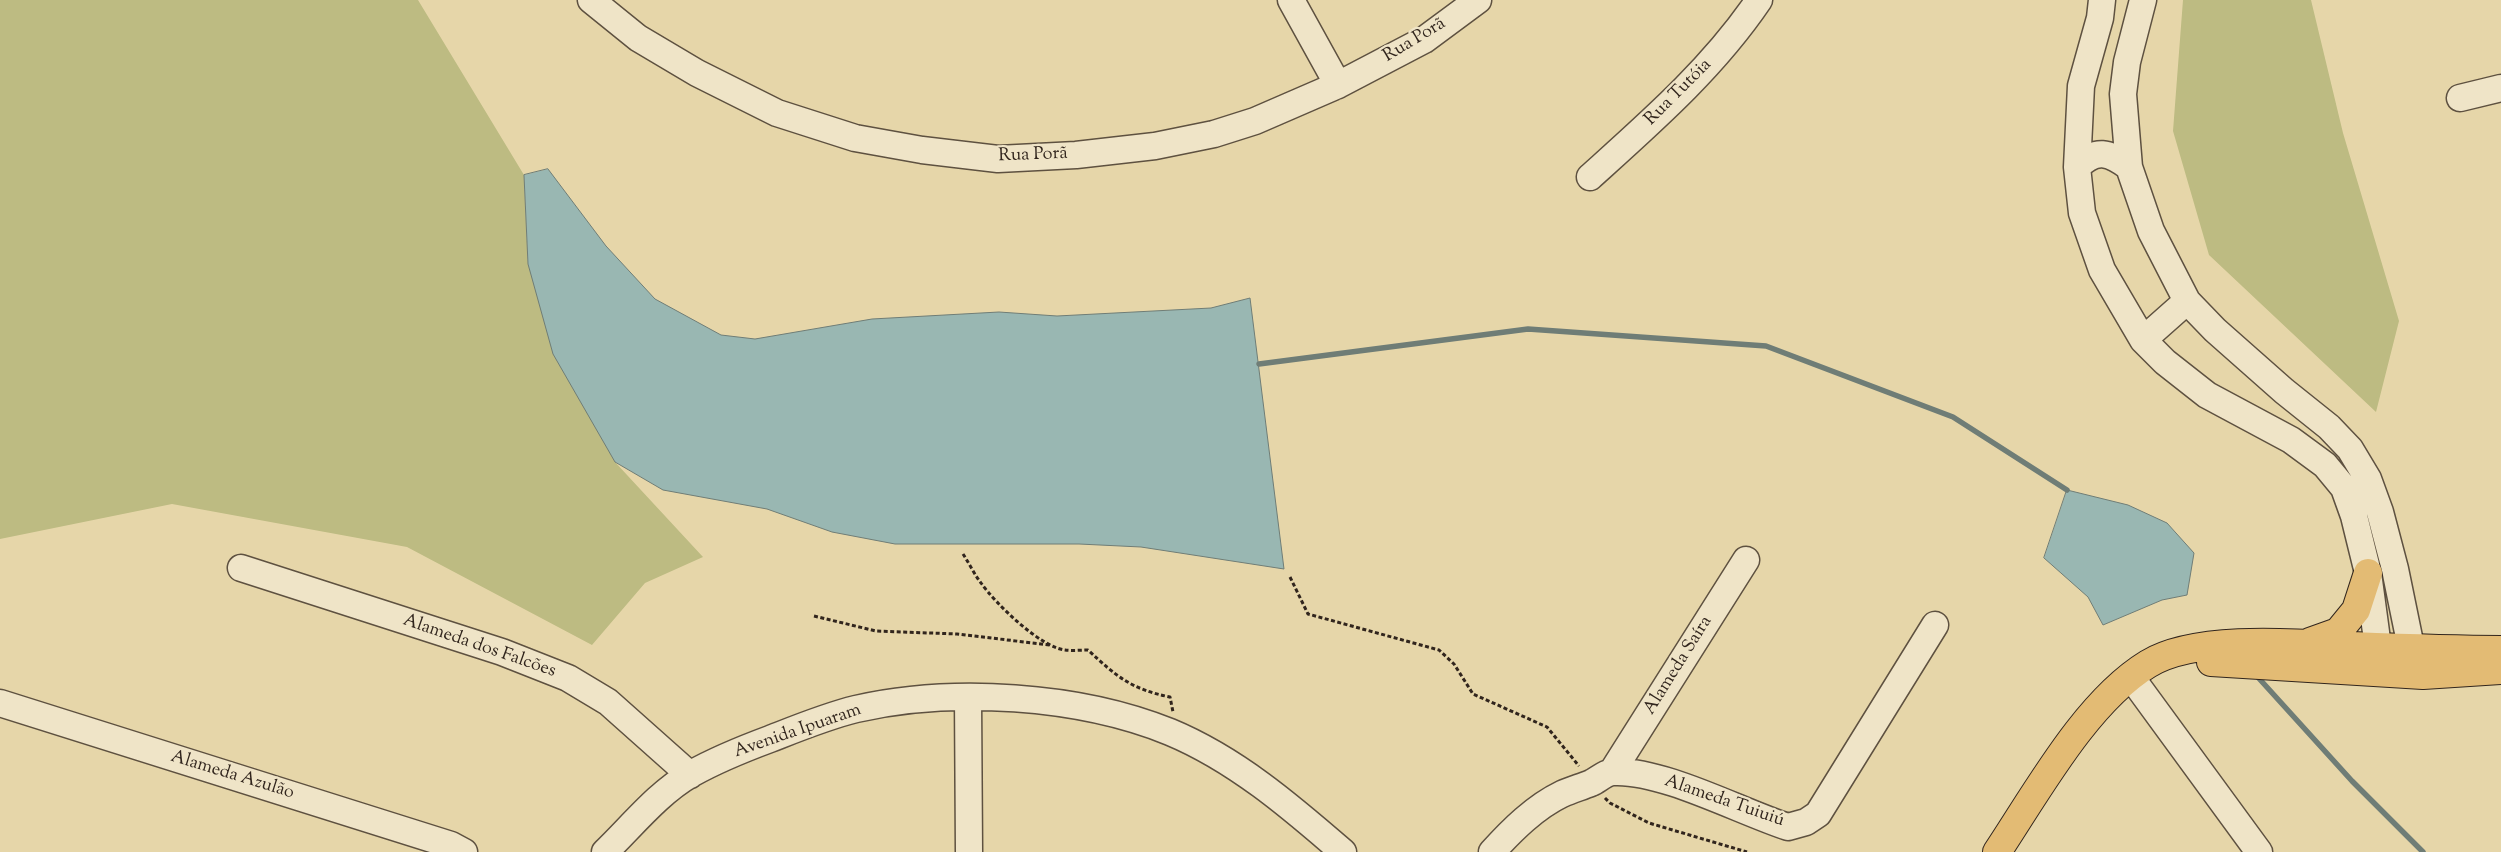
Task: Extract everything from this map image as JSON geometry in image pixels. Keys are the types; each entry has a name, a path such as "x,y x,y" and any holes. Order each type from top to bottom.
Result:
{"main road":[{"path":"2305,644 2338,632 2356,610 2368,573"},
{"path":"1997,852 2070,744 2107,697 2140,670 2192,647 2262,643 2305,644 2388,657 2423,675 2501,670"},
{"path":"2140,670 2388,657 2443,650 2501,650"}],"street":[{"name":"Rua Porã","path":"591,0 647,43 697,73 777,113 855,138 998,159 1076,155 1155,146 1197,137 1254,121 1338,85 1424,40 1478,0"},
{"path":"1291,0 1338,85"},
{"name":"Rua Tutóia","path":"1590,177 1691,84 1738,32 1759,0"},
{"path":"2102,0 2100,18 2081,86 2077,167 2082,213 2102,270 2143,340 2165,362 2207,396 2291,440 2325,465 2344,488 2354,516 2388,657"},
{"path":"2143,0 2127,62 2123,94 2129,167 2151,231 2187,301 2215,330 2284,391 2329,426 2350,449 2368,479 2380,512 2395,569 2388,657"},
{"path":"2460,98 2501,88"},
{"path":"2077,167 2086,158 2098,154 2118,159 2129,167"},
{"path":"2143,340 2187,301"},
{"name":"Alameda Saíra","path":"1602,777 1746,560"},
{"name":"Alameda dos Falcões","path":"241,568 502,652 568,678 608,702 690,775"},
{"name":"Alameda Tuiuiú","path":"1492,852 1514,829 1539,808 1561,795 1602,777 1639,774 1665,781 1788,827 1806,822 1818,814 1935,625"},
{"path":"2140,670 2259,852"},
{"path":"968,697 968,852"},
{"name":"Avenida Ipuaram","path":"605,852 664,794 690,775 736,751 810,723 856,709 910,700 968,697 1043,700 1120,717 1170,732 1220,759 1277,796 1342,852"},
{"name":"Alameda Azulão","path":"0,703 451,845 464,852"}],"path":[{"path":"963,554 982,584 1004,609 1050,645"},
{"path":"1290,577 1308,614 1439,650 1454,664 1473,694 1547,728 1602,777 1610,803 1649,823 1747,852"},
{"path":"814,616 876,631 965,634 1050,645 1064,650 1088,650 1111,672 1137,689 1170,697 1173,708 1170,732"}],"shaded area":[{"path":"0,0 418,0 524,175 528,264 615,462 703,557 645,583 592,645 407,547 172,504 0,539"},
{"path":"2183,0 2311,0 2343,133 2399,321 2376,412 2209,255 2173,131"}],"water":[{"path":"548,169 606,246 655,299 721,335 755,339 872,319 999,312 1057,316 1211,308 1250,298 1284,569 1141,547 1079,544 895,544 832,532 767,509 663,490 615,462 553,354 528,264 524,175"},
{"path":"2067,490 2128,505 2167,523 2194,553 2187,595 2162,600 2103,625 2088,597 2044,558"}],"waterway":[{"path":"1259,364 1528,329 1766,346 1953,417 2067,490"},
{"path":"2255,674 2352,781 2423,852"}]}
